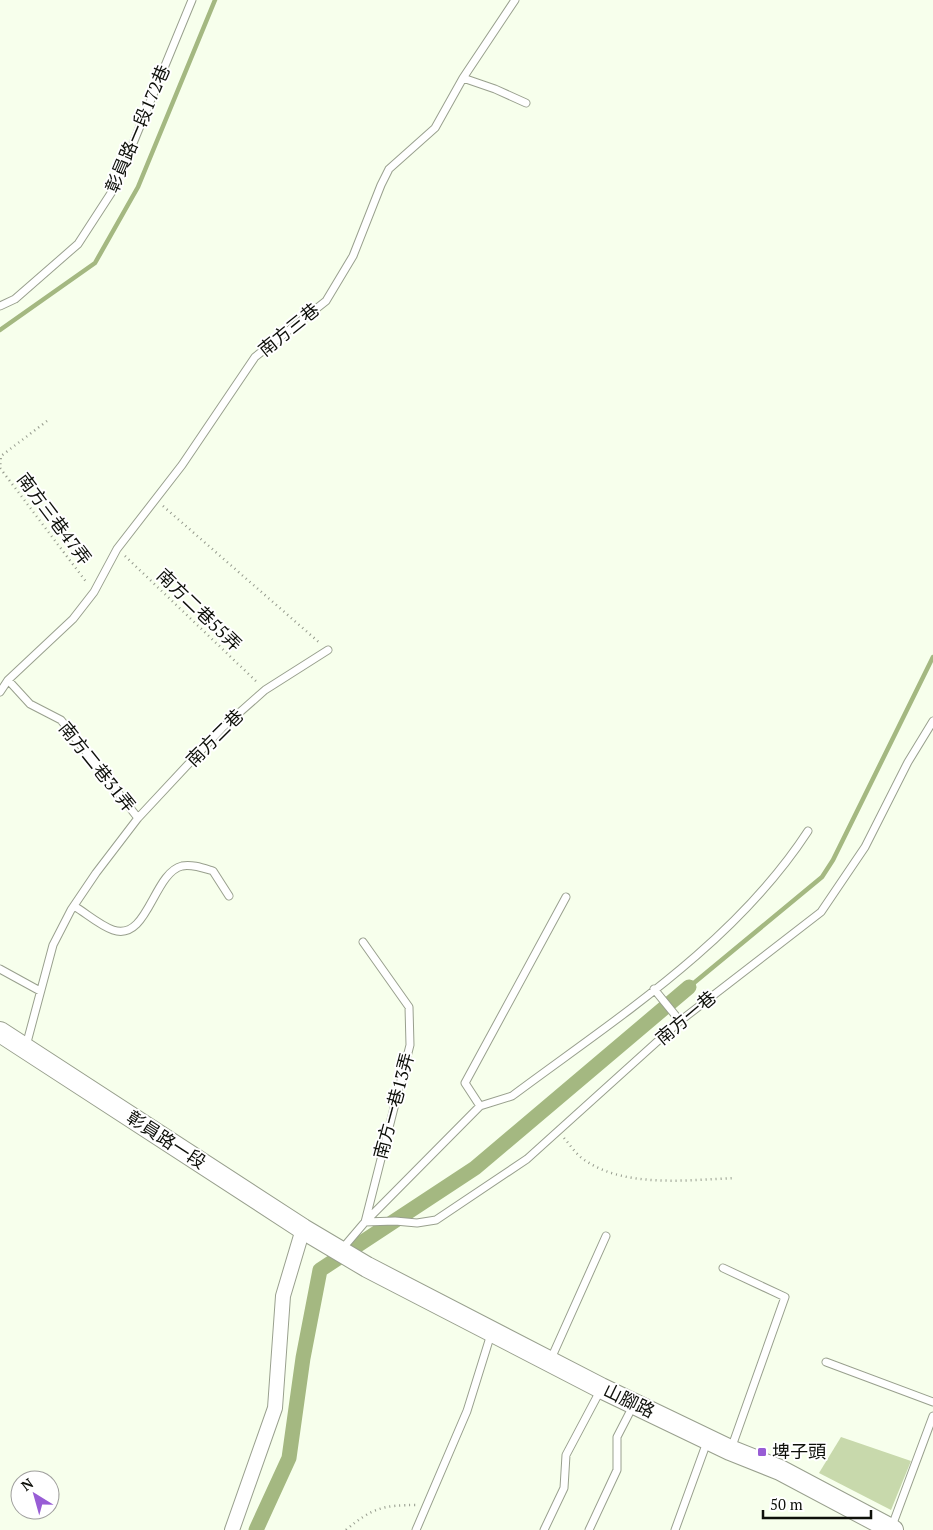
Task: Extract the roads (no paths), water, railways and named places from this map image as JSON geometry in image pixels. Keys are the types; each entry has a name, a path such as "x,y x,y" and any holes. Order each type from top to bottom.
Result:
{"main road":[{"name":"彰員路一段","path":"0,1032 303,1230 367,1267"},
{"name":"山腳路","path":"367,1267 601,1388 730,1450 780,1470 892,1529"}],"street":[{"path":"232,1530 276,1408 283,1296 303,1230"}],"lane":[{"name":"彰員路一段172巷","path":"0,306 15,299 78,244 116,187 192,0"},
{"name":"南方三巷","path":"0,692 8,680 73,619 94,592 117,549 182,466 255,357 326,301 353,256 389,169 435,128 462,78 515,0"},
{"path":"462,78 495,89 526,103"},
{"name":"南方二巷","path":"25,1049 53,944 74,906 138,818 222,728 265,690 328,650"},
{"name":"南方二巷31弄","path":"8,680 30,704 61,720 138,818"},
{"name":"南方一巷","path":"365,1222 395,1221 417,1223 436,1220 527,1159 680,1021 822,912 865,847 908,762 933,722"},
{"path":"337,1249 480,1106 512,1096 705,949 762,893 790,859 808,831"},
{"path":"74,906 115,930 129,929 140,922 158,889 171,873 181,866 195,866 213,871 229,896"},
{"path":"480,1106 465,1083 566,897"},
{"name":"南方一巷13弄","path":"363,942 409,1008 410,1045 365,1222"},
{"path":"0,969 40,991"},
{"path":"654,989 680,1021"},
{"path":"550,1362 606,1236"},
{"path":"723,1268 786,1297 730,1450"},
{"path":"416,1530 467,1411 492,1332"},
{"path":"826,1362 933,1402"},
{"path":"544,1530 564,1488 566,1455 601,1388"},
{"path":"589,1530 617,1470 617,1437 634,1404"},
{"path":"892,1529 933,1416"},
{"path":"675,1530 708,1439"}],"waterway":[{"path":"0,330 95,263 138,187 215,0"},
{"path":"689,987 822,877 833,860 933,657"},
{"path":"256,1530 289,1458 303,1358 320,1270 475,1168 689,987"}],"place":[{"name":"埤子頭","path":"762,1452"}]}
